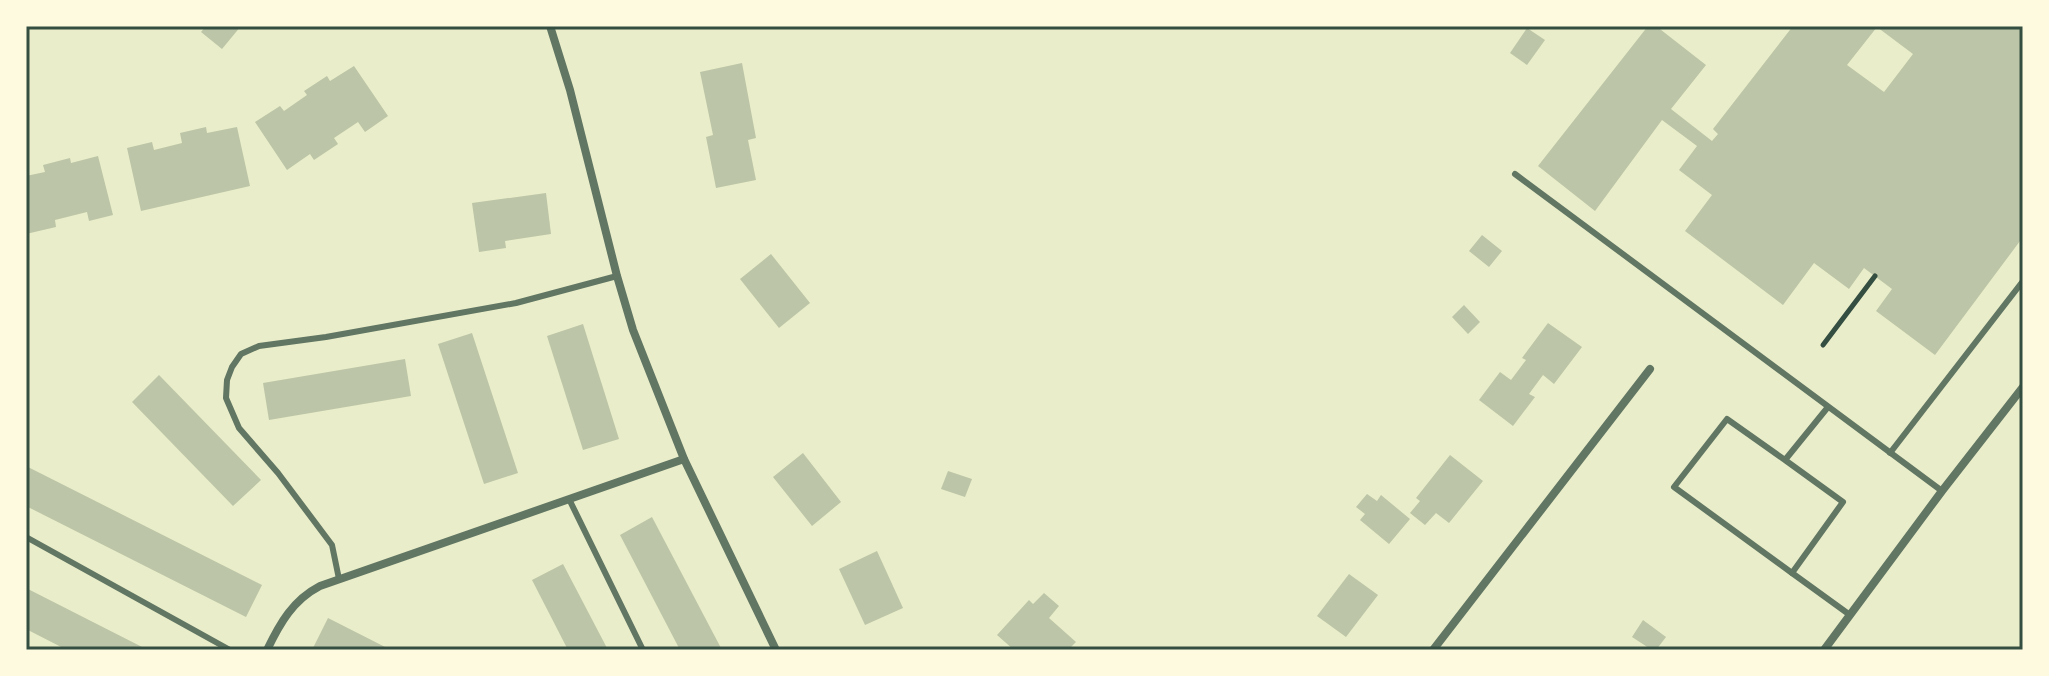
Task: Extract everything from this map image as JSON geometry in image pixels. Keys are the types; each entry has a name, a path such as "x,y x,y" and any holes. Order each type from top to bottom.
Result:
{"street":[{"path":"550,26 570,90 633,330 684,459 776,650"},
{"path":"1433,650 1650,369"},
{"path":"1824,650 2023,387"},
{"path":"267,650 289,610 305,594 339,579 684,459"}],"lane":[{"path":"1515,174 1942,491"},
{"path":"339,579 332,545 234,418 226,398 227,380 241,354 259,346 516,303 617,276"},
{"path":"1890,453 2023,281"},
{"path":"1785,460 1828,407"},
{"path":"1792,573 1843,502 1727,419 1674,487 1792,573 1850,615"},
{"path":"569,499 643,650"},
{"path":"26,537 230,650"}],"path":[{"path":"1823,345 1875,276"}],"building":[{"path":"206,26 241,26 222,49 201,32"},
{"path":"1648,26 1656,26 1706,65 1671,109 1712,141 1718,134 1713,129 1793,26 2023,26 2023,237 1935,355 1876,311 1892,289 1864,268 1849,289 1814,263 1783,305 1685,231 1712,195 1679,170 1697,146 1662,120 1595,211 1538,166","holes":["1877,27 1913,54 1884,92 1847,65"]},
{"path":"1527,28 1545,40 1527,65 1510,53"},
{"path":"742,63 756,138 748,140 756,180 716,188 706,137 713,135 700,72"},
{"path":"354,66 388,116 365,132 358,122 334,138 338,144 314,160 310,154 287,170 255,122 280,106 284,111 307,95 304,91 327,76 330,81"},
{"path":"206,127 207,133 237,127 250,186 141,211 127,148 152,142 154,150 182,143 180,133"},
{"path":"98,156 113,215 89,221 87,212 55,220 56,227 26,234 26,176 45,172 43,165 70,158 71,163"},
{"path":"546,193 551,234 505,241 506,248 479,252 472,203"},
{"path":"1482,235 1502,251 1489,267 1469,251"},
{"path":"771,254 810,303 779,328 740,279"},
{"path":"1464,305 1480,322 1468,334 1452,317"},
{"path":"1548,323 1582,347 1554,384 1543,375 1529,394 1535,397 1513,426 1479,400 1500,372 1511,380 1526,360 1522,358"},
{"path":"583,324 619,439 583,450 547,336"},
{"path":"472,333 518,473 484,484 438,344"},
{"path":"405,359 411,396 269,420 263,383"},
{"path":"159,375 261,480 233,506 132,402"},
{"path":"803,453 841,502 812,526 773,477"},
{"path":"1450,455 1483,481 1449,523 1436,513 1425,525 1410,513 1420,501 1416,498"},
{"path":"26,466 262,585 246,617 26,506"},
{"path":"948,471 972,479 965,497 941,489"},
{"path":"1367,494 1377,501 1381,495 1410,519 1389,544 1360,520 1365,514 1356,507"},
{"path":"652,517 722,650 680,650 620,535"},
{"path":"877,551 903,608 865,625 839,569"},
{"path":"563,564 608,650 568,650 532,580"},
{"path":"1349,574 1378,595 1346,637 1317,616"},
{"path":"26,588 148,650 67,650 26,629"},
{"path":"1044,593 1059,606 1049,618 1076,642 1068,650 1014,650 997,635 1029,600 1033,604"},
{"path":"328,618 391,650 312,650"},
{"path":"1643,620 1666,637 1656,650 1632,637"}]}
